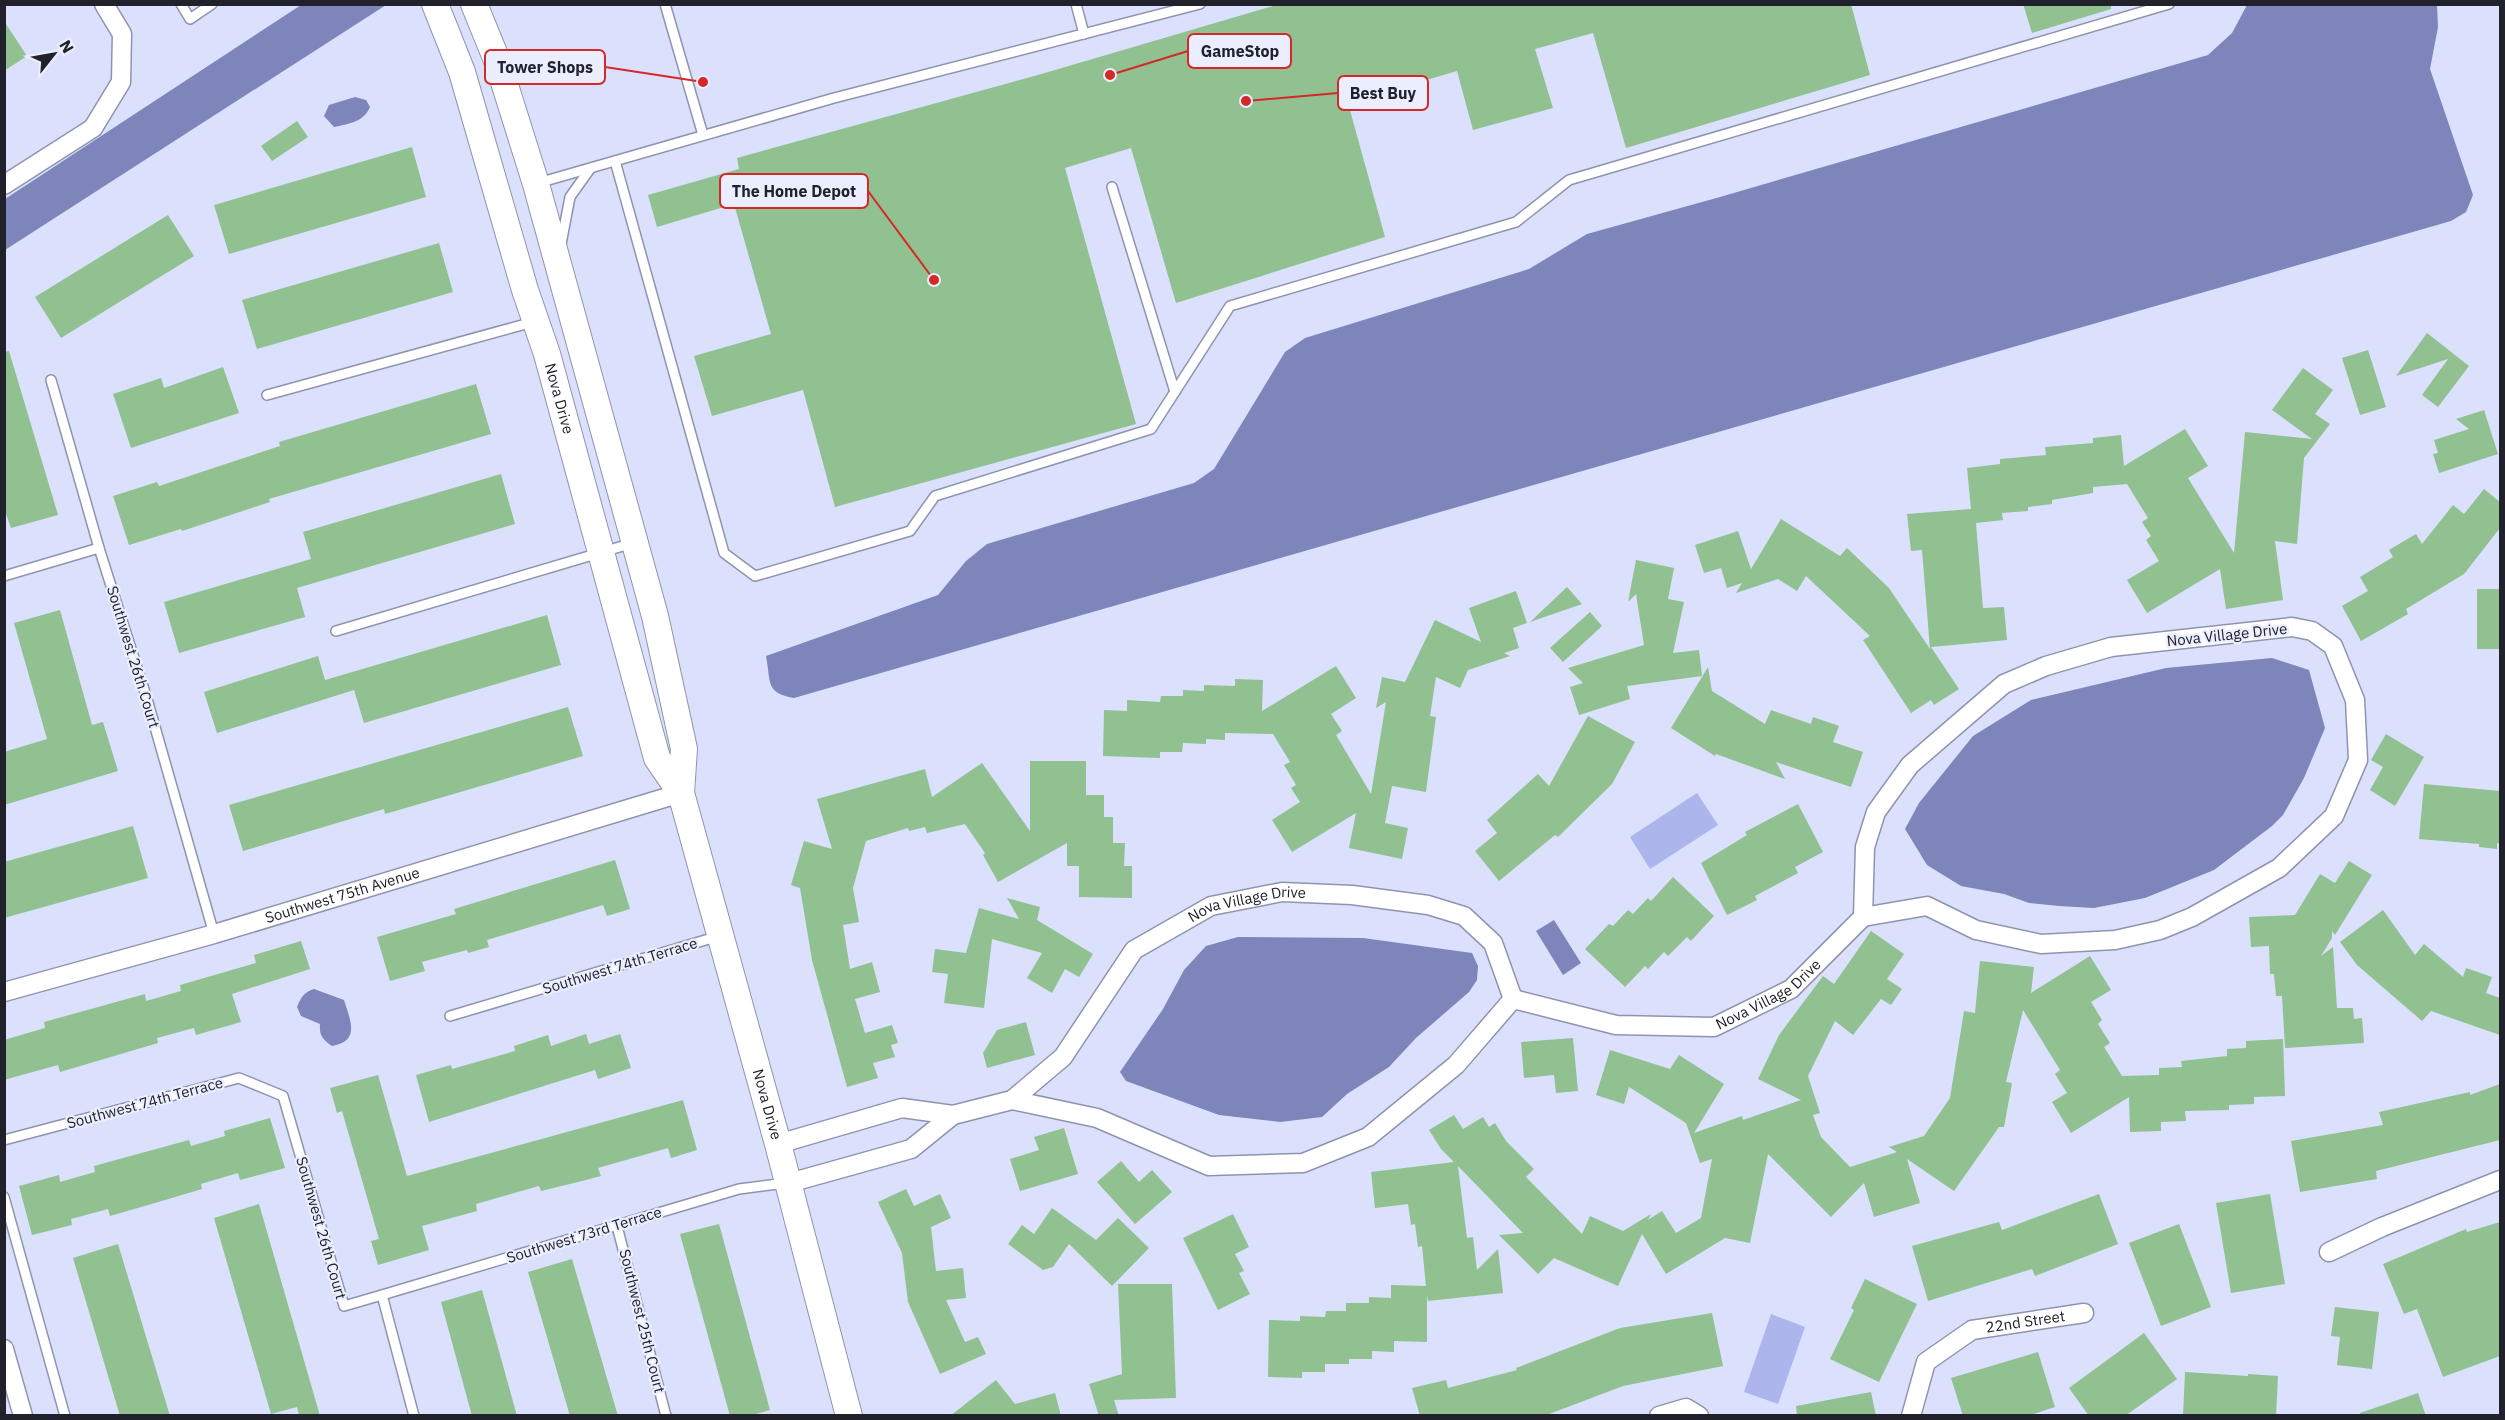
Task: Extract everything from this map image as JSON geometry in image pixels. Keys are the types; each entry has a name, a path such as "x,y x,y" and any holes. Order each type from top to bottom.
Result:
{"street":[{"path":"4,185 93,128 121,82 122,34 104,4"},
{"name":"Nova Drive","path":"435,4 462,72 547,354 657,758 681,793 789,1183 849,1416"},
{"name":"Nova Drive","path":"474,4 498,63 536,184 655,615 684,749 681,793"},
{"path":"462,72 501,148 536,184"},
{"path":"536,321 569,310"},
{"name":"Nova Village Drive","path":"1513,999 1616,1024 1714,1027 1791,989 1863,916 1927,906 1976,930 2040,944 2115,940 2160,930 2192,917 2279,868 2334,816 2358,760 2355,700 2333,646 2312,631 2292,627 2111,647 2046,666 2004,684 1910,765 1876,812 1865,847 1863,916"},
{"name":"Southwest 75th Avenue","path":"4,992 214,933 681,793"},
{"name":"Nova Village Drive","path":"778,1144 902,1108 953,1115 1012,1100 1064,1057 1134,950 1211,906 1282,892 1352,895 1428,905 1464,916 1493,943 1513,999"},
{"name":"Nova Village Drive","path":"1012,1100 1097,1118 1209,1166 1304,1163 1368,1137 1456,1065 1513,999"},
{"name":"Nova Village Drive","path":"789,1183 912,1149 953,1115"},
{"path":"2330,1252 2382,1227 2500,1180"},
{"name":"22nd Street","path":"1911,1416 1926,1362 1972,1330 2084,1313"},
{"path":"4,1349 23,1416"},
{"path":"1659,1416 1686,1408 1699,1416"}],"lane":[{"path":"181,4 190,19 212,4"},
{"path":"665,4 703,135"},
{"path":"1076,4 1084,34"},
{"path":"536,184 894,82 1200,4"},
{"path":"615,161 724,553 754,576 910,531 935,496 1151,429 1230,306 1516,222 1569,180 2169,4"},
{"path":"558,267 570,197 590,168"},
{"path":"1112,186 1175,392"},
{"path":"267,395 536,321"},
{"name":"Southwest 26th Court","path":"51,380 99,548 147,699 214,933"},
{"path":"336,631 634,542"},
{"path":"4,576 99,548"},
{"name":"Southwest 74th Terrace","path":"450,1016 721,936"},
{"name":"Southwest 74th Terrace","path":"4,1140 239,1078 283,1096"},
{"name":"Southwest 26th Court","path":"283,1096 344,1306 382,1295"},
{"name":"Southwest 73rd Terrace","path":"382,1295 739,1189 789,1183"},
{"path":"4,1197 65,1416"},
{"name":"Southwest 25th Court","path":"617,1226 666,1416"},
{"path":"382,1295 414,1416"}],"shaded area":[{"path":"301,5 386,5 5,250 5,199"},
{"path":"2247,5 2437,5 2438,27 2430,69 2473,195 2466,212 2451,221 794,698 778,693 771,685 766,656 938,595 966,561 987,544 1194,483 1214,469 1285,352 1305,338 1529,269 1587,234 2208,55 2232,33"},
{"path":"355,97 366,100 370,107 367,112 355,121 334,127 324,116 329,105"},
{"path":"2272,658 2309,670 2325,728 2304,778 2283,815 2214,870 2145,898 2094,908 2029,903 2004,894 1961,886 1927,865 1905,829 1919,803 1973,736 2031,700 2166,668"},
{"path":"1697,793 1718,825 1650,869 1630,837"},
{"path":"1554,920 1581,963 1563,975 1536,931"},
{"path":"1238,937 1363,938 1472,953 1478,966 1477,980 1469,992 1416,1038 1389,1067 1347,1094 1322,1117 1280,1122 1219,1115 1126,1081 1120,1072 1163,1009 1184,970 1206,946"},
{"path":"314,989 344,1000 351,1029 347,1040 332,1046 322,1037 320,1024 301,1016 297,1007 300,1000 305,993"},
{"path":"1771,1314 1805,1327 1778,1404 1744,1392"}],"building":[{"path":"1280,4 1851,4 1870,75 1626,148 1593,33 1535,49 1553,108 1473,130 1457,71 1348,103 1385,237 1176,303 1131,148 1065,168 1136,424 835,507 803,390 712,416 694,356 771,334 734,204 657,227 648,195 739,169 737,158 1038,75"},
{"path":"2023,4 2111,4 2111,9 2032,33"},
{"path":"4,21 27,56 4,71"},
{"path":"297,121 308,137 272,161 261,146"},
{"path":"412,147 426,197 229,254 214,205"},
{"path":"168,215 194,256 61,338 35,297"},
{"path":"439,243 453,292 257,349 242,300"},
{"path":"2427,333 2469,366 2438,407 2422,395 2448,359 2396,376"},
{"path":"2368,350 2386,407 2360,415 2342,358"},
{"path":"9,351 58,515 11,528 4,508 4,352"},
{"path":"223,367 239,413 131,448 113,394 161,378 164,388"},
{"path":"2303,368 2333,390 2315,414 2330,424 2304,458 2297,544 2275,541 2283,600 2226,609 2220,569 2147,613 2127,580 2159,561 2146,540 2151,536 2142,522 2148,518 2127,484 2093,487 2093,493 2052,500 2052,504 2028,507 2028,511 2002,513 2003,520 1976,523 1983,608 2004,607 2007,640 1931,647 1959,689 1934,705 1931,700 1911,713 1863,640 1870,636 1806,576 1797,591 1778,579 1736,593 1742,583 1727,588 1721,568 1704,573 1695,545 1738,531 1751,569 1781,519 1840,556 1847,548 1889,588 1930,649 1922,550 1911,551 1907,514 1971,509 1967,468 2000,464 2000,459 2046,455 2045,447 2093,443 2093,438 2121,435 2124,466 2185,429 2208,466 2188,478 2234,553 2245,432 2312,439 2272,410"},
{"path":"476,384 491,434 269,499 270,502 182,531 181,529 129,545 113,496 157,482 159,486 280,446 279,442"},
{"path":"2484,410 2498,454 2439,473 2433,454 2438,453 2434,440 2469,429 2456,419"},
{"path":"501,474 515,524 297,588 305,617 179,653 164,602 311,559 303,532"},
{"path":"2484,489 2500,502 2500,528 2464,574 2406,609 2408,614 2361,641 2342,606 2368,591 2360,577 2393,557 2389,550 2416,534 2422,544 2453,505 2464,514"},
{"path":"1636,560 1674,568 1668,599 1684,602 1673,653 1699,650 1702,676 1627,686 1630,699 1579,715 1570,687 1583,683 1568,668 1644,645 1636,594 1628,602"},
{"path":"1567,587 1582,604 1530,622"},
{"path":"2477,589 2500,589 2500,649 2477,649"},
{"path":"1516,591 1527,623 1513,628 1519,648 1504,653 1510,656 1468,670 1460,688 1436,677 1430,716 1436,717 1426,792 1392,786 1385,823 1408,828 1402,859 1349,848 1356,813 1292,852 1272,820 1300,802 1291,788 1296,785 1284,765 1290,762 1273,734 1225,733 1225,740 1206,739 1206,744 1183,743 1182,752 1160,752 1160,758 1103,756 1104,710 1127,711 1127,700 1160,702 1161,696 1183,696 1183,690 1204,691 1204,685 1235,686 1235,679 1263,680 1262,711 1336,666 1356,698 1331,714 1342,731 1336,735 1371,794 1386,702 1376,708 1382,677 1405,682 1435,620 1481,642 1469,608"},
{"path":"60,610 92,725 103,722 118,771 4,805 4,752 47,739 14,623"},
{"path":"1590,612 1602,626 1563,662 1550,648"},
{"path":"547,615 561,665 364,723 354,690 217,733 204,692 318,656 325,680"},
{"path":"1708,667 1712,691 1765,724 1771,710 1811,724 1813,717 1839,726 1833,742 1863,752 1851,787 1776,762 1785,779 1716,754 1715,756 1671,728"},
{"path":"568,707 583,756 385,814 384,809 243,851 229,805"},
{"path":"1588,716 1635,742 1612,784 1558,837 1555,835 1499,881 1475,851 1497,833 1487,820 1538,774 1549,786"},
{"path":"2386,734 2424,757 2395,806 2370,790 2383,767 2371,760"},
{"path":"1030,761 1086,761 1086,795 1104,795 1104,817 1113,817 1113,843 1125,843 1124,866 1132,866 1132,898 1079,897 1079,866 1067,866 1067,843 998,882 983,855 985,853 965,824 927,833 925,827 909,831 908,828 866,841 853,888 859,922 843,925 850,969 872,962 880,992 855,999 865,1033 892,1025 898,1043 891,1045 895,1057 873,1063 878,1078 847,1087 812,960 800,888 791,885 804,841 832,849 817,799 925,769 932,797 982,763 1030,831"},
{"path":"2424,784 2500,791 2500,844 2497,843 2497,849 2479,847 2479,844 2419,839"},
{"path":"1798,804 1823,852 1795,867 1798,873 1755,896 1757,900 1727,915 1701,863 1747,835 1745,832"},
{"path":"133,826 148,878 4,918 4,862"},
{"path":"615,860 630,909 607,916 603,905 487,940 489,947 468,953 467,950 422,962 425,971 390,981 377,937 456,914 454,909"},
{"path":"2349,861 2372,875 2335,935 2332,931 2332,938 2321,956 2333,947 2337,1008 2353,1008 2354,1019 2362,1018 2364,1043 2285,1048 2282,996 2276,996 2274,974 2270,974 2269,946 2251,947 2249,917 2295,915 2320,874 2335,883"},
{"path":"1673,877 1714,916 1691,941 1687,937 1668,956 1664,952 1648,969 1645,966 1625,987 1585,949 1609,924 1613,926 1628,910 1633,914 1648,898 1651,901"},
{"path":"1007,898 1040,907 1037,920 1093,954 1079,977 1065,969 1052,993 1027,978 1042,953 992,939 984,1008 944,1003 948,974 932,972 935,949 966,953 979,908 1019,919"},
{"path":"2383,910 2415,955 2424,944 2463,977 2466,968 2492,977 2486,993 2500,998 2500,1035 2431,1011 2422,1021 2357,965 2340,942"},
{"path":"1871,931 1904,954 1887,979 1902,989 1891,1005 1881,999 1853,1035 1835,1021 1808,1076 1820,1113 1813,1115 1821,1137 1850,1167 1897,1152 1889,1147 1924,1136 1950,1098 1964,1011 1975,1013 1980,961 2034,967 2031,993 2090,956 2111,990 2091,1002 2102,1020 2098,1024 2110,1043 2104,1047 2122,1076 2159,1075 2159,1068 2182,1067 2181,1061 2227,1056 2227,1049 2246,1048 2246,1041 2283,1039 2285,1096 2254,1097 2254,1104 2229,1105 2229,1110 2185,1111 2186,1121 2161,1122 2161,1131 2130,1132 2129,1097 2071,1133 2052,1102 2067,1093 2055,1074 2060,1070 2023,1010 2006,1082 2012,1083 2004,1127 1999,1127 1954,1191 1907,1159 1920,1203 1874,1217 1864,1183 1831,1217 1768,1154 1750,1243 1725,1238 1666,1274 1642,1234 1618,1286 1554,1258 1538,1274 1499,1235 1523,1233 1458,1166 1467,1238 1473,1237 1477,1270 1498,1249 1503,1293 1428,1301 1427,1295 1427,1342 1394,1341 1394,1352 1372,1351 1372,1359 1349,1359 1349,1364 1325,1364 1325,1372 1302,1372 1302,1378 1268,1377 1269,1320 1300,1321 1300,1316 1325,1317 1326,1311 1346,1311 1346,1303 1369,1303 1369,1297 1391,1298 1391,1285 1426,1286 1422,1246 1418,1247 1415,1224 1411,1225 1408,1204 1375,1208 1371,1172 1454,1162 1441,1149 1429,1130 1454,1115 1463,1129 1483,1117 1489,1127 1495,1123 1506,1141 1534,1169 1526,1177 1582,1234 1590,1216 1623,1231 1651,1214 1648,1220 1662,1211 1676,1233 1701,1218 1712,1159 1700,1163 1686,1123 1629,1087 1624,1104 1596,1095 1610,1050 1670,1069 1679,1055 1724,1084 1694,1133 1742,1116 1743,1120 1801,1100 1758,1079 1779,1035 1823,976 1834,984"},
{"path":"301,941 310,969 232,994 241,1022 196,1035 194,1028 157,1038 158,1043 60,1072 58,1065 4,1080 4,1040 45,1028 44,1022 145,994 146,1001 181,991 180,985 256,963 254,955"},
{"path":"1026,1022 1035,1055 987,1068 983,1053 997,1030"},
{"path":"586,1034 589,1044 620,1034 631,1068 598,1079 595,1070 429,1122 416,1075 451,1065 452,1069 515,1051 514,1046 548,1035 551,1046"},
{"path":"1573,1038 1578,1091 1556,1093 1554,1075 1524,1078 1521,1042"},
{"path":"378,1075 407,1176 683,1100 697,1150 671,1158 668,1148 598,1168 601,1176 541,1191 539,1186 476,1204 477,1211 422,1226 429,1250 378,1265 371,1241 379,1239 342,1111 337,1113 330,1088"},
{"path":"2500,1084 2500,1140 2376,1171 2377,1179 2300,1192 2291,1141 2383,1125 2379,1112 2470,1092 2470,1095"},
{"path":"270,1118 285,1168 240,1180 238,1173 201,1184 202,1189 110,1216 108,1209 71,1219 72,1225 32,1235 19,1186 59,1175 60,1182 95,1172 94,1166 189,1140 191,1146 225,1136 224,1131"},
{"path":"1064,1128 1078,1174 1020,1191 1010,1159 1039,1150 1034,1137"},
{"path":"1121,1161 1139,1182 1152,1170 1172,1192 1135,1224 1097,1182"},
{"path":"906,1189 914,1206 940,1194 951,1218 931,1227 936,1271 963,1268 966,1298 946,1300 965,1342 978,1337 986,1354 940,1374 908,1302 902,1253 878,1202"},
{"path":"2099,1194 2118,1244 2035,1276 2032,1269 1928,1301 1912,1246 1999,1222 2002,1230"},
{"path":"2270,1194 2285,1284 2231,1293 2216,1203"},
{"path":"259,1204 320,1416 299,1416 297,1407 271,1414 214,1218"},
{"path":"1052,1208 1096,1240 1118,1218 1149,1248 1112,1286 1069,1244 1053,1267 1043,1270 1008,1244 1022,1225 1034,1234"},
{"path":"1233,1214 1249,1247 1235,1254 1244,1271 1239,1273 1250,1294 1218,1310 1183,1238"},
{"path":"2500,1222 2500,1356 2443,1377 2417,1309 2404,1314 2383,1264 2466,1229 2467,1232"},
{"path":"719,1224 770,1410 749,1416 730,1416 680,1234"},
{"path":"2179,1224 2211,1307 2161,1326 2129,1243"},
{"path":"118,1244 170,1416 120,1416 73,1258"},
{"path":"572,1259 618,1416 570,1416 528,1272"},
{"path":"1865,1279 1917,1304 1879,1382 1830,1359 1854,1310 1851,1308"},
{"path":"1118,1284 1172,1284 1176,1398 1114,1400 1119,1416 1099,1416 1089,1384 1122,1374"},
{"path":"482,1290 517,1416 472,1416 441,1302"},
{"path":"2335,1307 2379,1312 2372,1369 2337,1365 2340,1337 2331,1336"},
{"path":"1712,1313 1723,1366 1623,1386 1544,1416 1420,1416 1412,1388 1446,1380 1448,1388 1517,1370 1516,1368 1620,1328"},
{"path":"2144,1333 2177,1379 2125,1416 2089,1416 2069,1388"},
{"path":"2038,1352 2055,1407 2027,1416 1963,1416 1951,1378"},
{"path":"2185,1372 2278,1376 2276,1416 2183,1416"},
{"path":"996,1380 1015,1404 1055,1393 1061,1416 950,1416"},
{"path":"1871,1392 1876,1416 1797,1416 1796,1406"},
{"path":"2418,1393 2426,1416 2361,1416 2360,1413"}],"place":[{"name":"GameStop","path":"1110,75"},
{"name":"Tower Shops","path":"703,82"},
{"name":"Best Buy","path":"1246,101"},
{"name":"The Home Depot","path":"934,280"}]}
